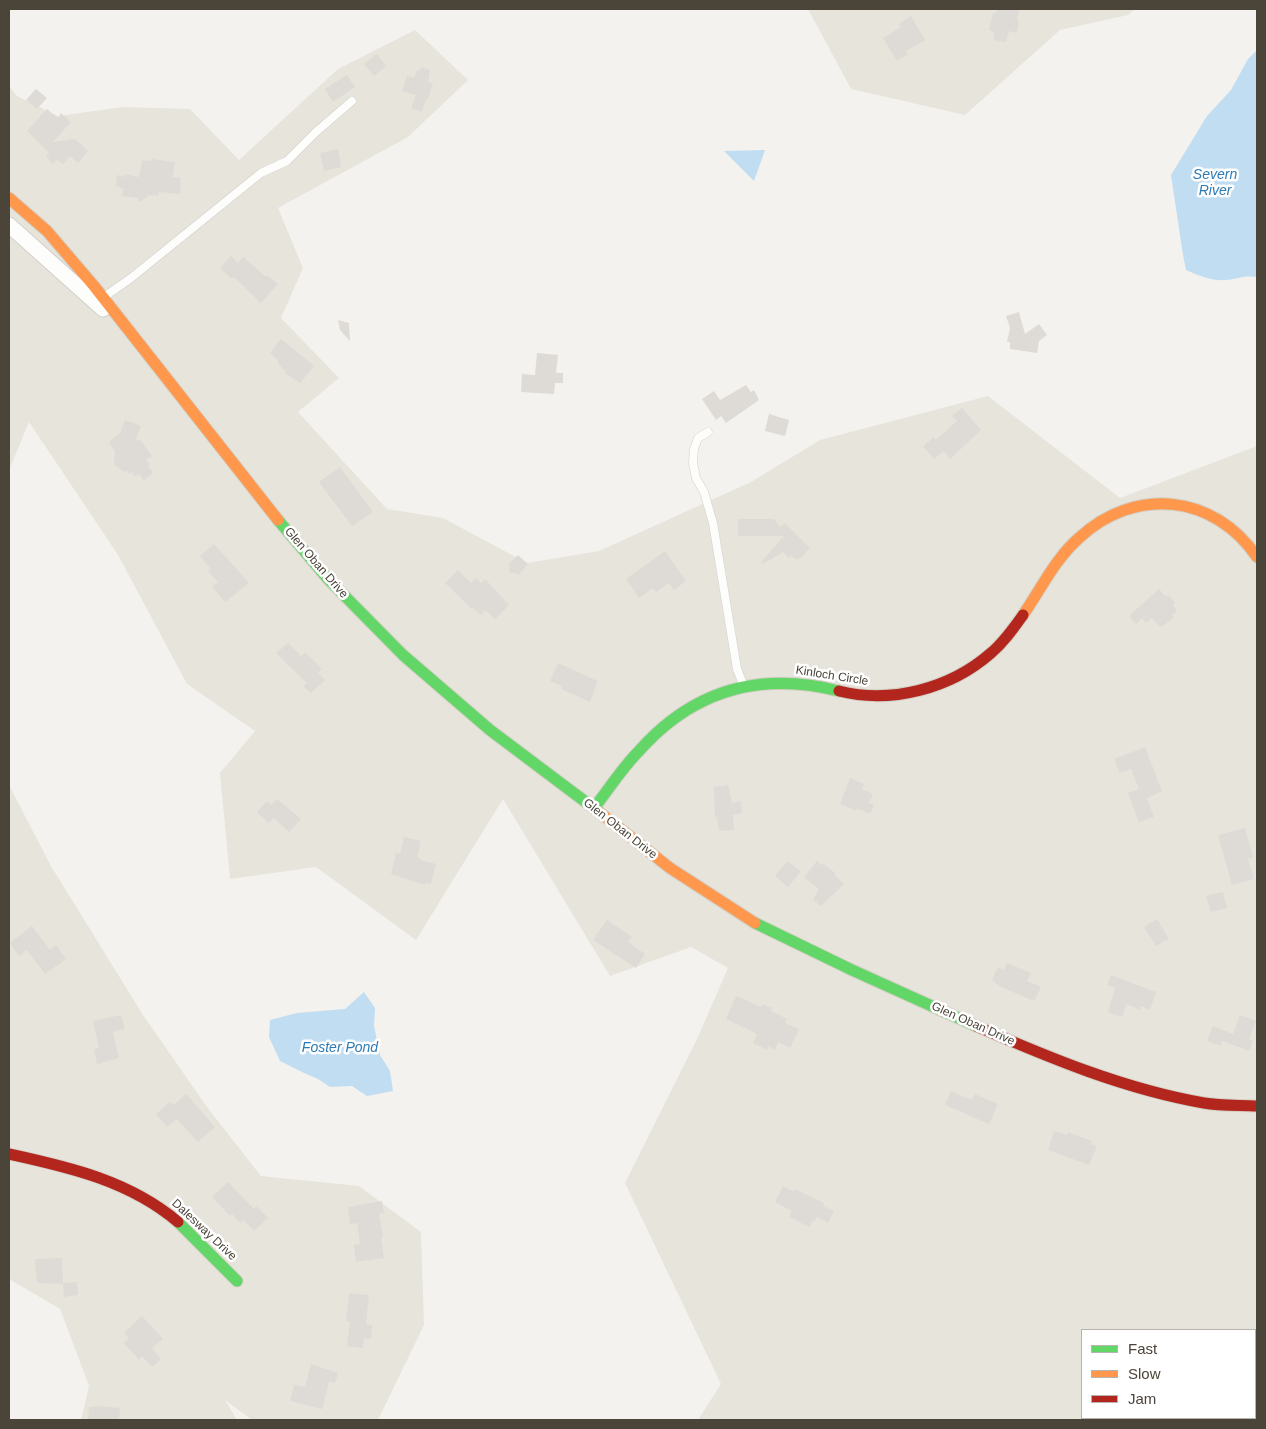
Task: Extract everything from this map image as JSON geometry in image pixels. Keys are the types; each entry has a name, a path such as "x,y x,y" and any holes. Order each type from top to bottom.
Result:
{"street":[{"name":"Glen Oban Drive","path":"9,198 47,231 100,300 128,331 251,487 328,579 403,655 490,730 670,868 755,923 852,970 1049,1058 1133,1087 1205,1103 1257,1106"},
{"name":"Glen Oban Drive","path":"9,225 100,300"},
{"name":"Kinloch Circle","path":"594,808 638,751 661,727 687,707 715,693 744,686 776,682 807,684 862,696 900,695 930,687 959,675 989,655 1012,632 1065,552 1088,528 1122,510 1156,503 1190,507 1226,522 1251,546 1257,557"},
{"name":"Dalesway Drive","path":"9,1154 61,1164 116,1182 162,1209 175,1219 237,1282"}],"lane":[{"path":"100,300 131,278 261,173 287,161 316,132 352,102"},
{"path":"708,432 698,438 694,449 693,463 696,478 704,492 713,523 737,669 744,686"}],"shaded area":[{"path":"808,9 1135,9 1128,15 1060,30 965,115 851,89"},
{"path":"415,30 468,80 408,137 278,208 303,268 281,318 339,378 298,412 387,509 443,518 527,563 599,551 751,482 820,440 988,396 1120,498 1257,446 1257,1420 698,1420 721,1384 625,1183 697,1039 728,968 691,947 610,976 503,799 416,940 316,867 230,879 220,773 255,731 187,684 118,555 29,422 9,470 9,86 17,96 58,116 123,107 190,109 239,160 338,69"},
{"path":"9,785 51,866 143,1015 207,1107 261,1176 359,1186 421,1232 424,1325 378,1420 252,1420 225,1400 237,1420 81,1420 89,1386 60,1309 9,1279"}],"water":[{"name":"Severn River","path":"1257,50 1257,277 1225,280 1210,279 1186,270 1171,175 1207,116 1231,90 1248,59"},
{"path":"765,150 754,181 724,151"},
{"name":"Foster Pond","path":"364,992 375,1008 374,1026 380,1055 390,1071 393,1091 367,1096 352,1086 330,1087 318,1079 280,1061 269,1037 270,1020 297,1013 345,1009"}],"building":[{"path":"997,9 1019,9 1017,33 1009,31 1006,42 993,40 994,32 989,30 993,13 996,13"},
{"path":"911,16 925,40 906,51 908,54 897,61 883,38 901,27 899,24"},
{"path":"377,54 386,66 374,76 364,64"},
{"path":"421,67 430,70 428,82 433,84 422,112 411,108 416,95 402,91 407,76 414,78 417,70 419,71"},
{"path":"347,75 355,87 333,102 325,89"},
{"path":"36,89 47,98 37,109 26,100"},
{"path":"47,109 58,118 61,113 71,122 53,142 75,139 88,151 78,163 70,156 63,164 57,160 53,164 46,157 49,153 27,131"},
{"path":"338,149 341,167 324,171 320,153"},
{"path":"152,159 175,162 173,177 181,178 180,194 159,192 158,196 149,195 140,202 137,198 122,196 123,189 116,186 117,175 125,177 125,174 139,177 142,160 152,161"},
{"path":"231,256 238,263 243,257 265,276 268,276 278,284 261,303 234,277 232,279 220,268"},
{"path":"1019,312 1025,334 1039,324 1047,335 1039,341 1037,353 1010,349 1010,342 1007,342 1010,328 1006,316"},
{"path":"338,320 349,323 350,341 340,330"},
{"path":"281,339 314,366 300,383 285,373 278,360 270,353"},
{"path":"537,353 558,355 556,373 563,373 563,383 555,383 554,394 521,392 522,374 535,375"},
{"path":"746,385 751,392 754,390 759,400 726,423 721,416 716,420 702,399 714,391 720,400"},
{"path":"962,408 981,430 950,459 944,451 934,459 923,446 934,437 936,440 957,421 952,416"},
{"path":"769,414 789,420 785,436 765,431"},
{"path":"125,420 141,426 136,439 141,441 152,456 146,460 150,464 148,466 153,473 144,480 139,474 135,477 132,472 130,474 126,470 124,472 114,464 115,451 109,442 120,433"},
{"path":"340,467 373,512 352,526 319,482"},
{"path":"738,519 774,519 780,527 785,523 810,548 798,560 791,556 789,558 783,552 763,564 761,562 784,536 738,536"},
{"path":"214,544 249,583 225,602 212,587 218,582 208,571 211,569 200,556"},
{"path":"665,551 686,581 674,590 669,583 656,592 653,588 639,598 626,579"},
{"path":"518,555 528,564 518,575 510,573 509,564"},
{"path":"458,570 471,583 476,578 481,583 485,579 509,605 495,619 485,610 481,615 472,609 445,583"},
{"path":"1159,589 1175,603 1173,605 1177,611 1172,615 1174,617 1162,627 1152,618 1146,623 1142,618 1136,624 1129,616"},
{"path":"288,643 301,656 305,652 322,669 318,673 325,680 311,693 303,686 307,683 276,653"},
{"path":"558,663 598,681 590,702 561,689 562,686 550,681"},
{"path":"1145,747 1162,791 1147,798 1154,817 1139,822 1128,793 1139,789 1131,769 1120,773 1114,759"},
{"path":"850,778 864,784 862,789 873,794 869,803 874,805 870,814 857,808 856,811 840,804"},
{"path":"728,785 732,803 741,801 742,813 733,815 734,830 719,831 717,817 715,817 714,787"},
{"path":"277,799 301,819 289,832 274,818 269,823 257,812 267,801 271,805"},
{"path":"1245,828 1253,857 1248,859 1254,879 1232,885 1218,835"},
{"path":"404,837 421,841 417,857 420,860 436,864 431,884 425,883 425,885 391,874 396,853 400,854"},
{"path":"787,861 801,871 788,887 775,876"},
{"path":"817,861 835,873 835,876 844,884 821,906 813,900 819,889 804,877"},
{"path":"1223,892 1227,908 1211,912 1206,896"},
{"path":"1157,919 1169,939 1156,946 1144,927"},
{"path":"607,920 632,937 628,942 645,954 636,968 593,940"},
{"path":"32,926 50,950 56,945 66,959 45,974 27,950 19,956 10,943"},
{"path":"1007,963 1031,973 1027,981 1041,987 1034,1001 1001,987 992,980 998,967 1004,970"},
{"path":"1111,975 1156,992 1150,1010 1141,1006 1140,1010 1127,1004 1122,1017 1108,1012 1115,988 1107,985"},
{"path":"736,996 761,1007 763,1004 772,1008 771,1011 787,1019 785,1023 799,1029 790,1048 778,1042 775,1050 768,1046 767,1050 753,1043 757,1034 726,1019"},
{"path":"121,1015 125,1029 113,1032 119,1058 97,1064 94,1049 99,1048 93,1021"},
{"path":"1240,1015 1256,1021 1249,1039 1253,1041 1249,1051 1222,1041 1221,1046 1207,1041 1213,1026 1233,1034"},
{"path":"951,1091 972,1100 975,1094 998,1104 989,1124 945,1105"},
{"path":"186,1094 215,1127 198,1142 177,1119 167,1127 156,1114 170,1102 174,1105"},
{"path":"1054,1131 1067,1135 1068,1132 1092,1141 1091,1144 1097,1146 1089,1165 1048,1150"},
{"path":"228,1182 254,1209 256,1206 268,1218 254,1231 244,1220 241,1223 232,1214 230,1216 212,1197"},
{"path":"783,1186 794,1192 795,1189 824,1203 823,1206 834,1211 828,1223 817,1217 809,1227 789,1217 792,1211 775,1202"},
{"path":"382,1201 384,1213 379,1214 384,1258 356,1262 354,1245 360,1244 357,1223 350,1224 348,1207"},
{"path":"62,1258 63,1283 77,1282 78,1295 64,1297 63,1284 37,1283 35,1259"},
{"path":"349,1293 369,1295 366,1324 372,1325 371,1339 364,1338 363,1348 347,1346 350,1322 346,1321"},
{"path":"142,1316 163,1339 152,1348 161,1359 152,1367 142,1356 139,1360 124,1343 129,1338 124,1333"},
{"path":"311,1364 338,1373 335,1383 329,1382 322,1409 290,1401 294,1385 305,1387"},
{"path":"89,1407 120,1408 119,1420 88,1420"}],"traffic: fast":[{"path":"278,520 328,579 403,655 490,730 599,812"},
{"path":"594,808 627,764 660,730 682,713 705,700 755,685 782,683 810,685 839,691"},
{"path":"755,923 852,970 976,1026"},
{"path":"178,1222 237,1281"}],"traffic: slow":[{"path":"9,198 47,231 94,286 278,520"},
{"path":"1023,615 1055,565 1070,546 1101,521 1124,510 1149,505 1173,504 1197,510 1219,520 1239,536 1257,557"},
{"path":"599,812 670,868 755,923"}],"traffic: jam":[{"path":"839,691 879,696 899,694 939,684 975,666 991,653 1004,640 1023,615"},
{"path":"976,1026 1060,1061 1145,1090 1210,1104 1257,1106"},
{"path":"9,1154 76,1170 119,1186 140,1196 178,1222"}]}
